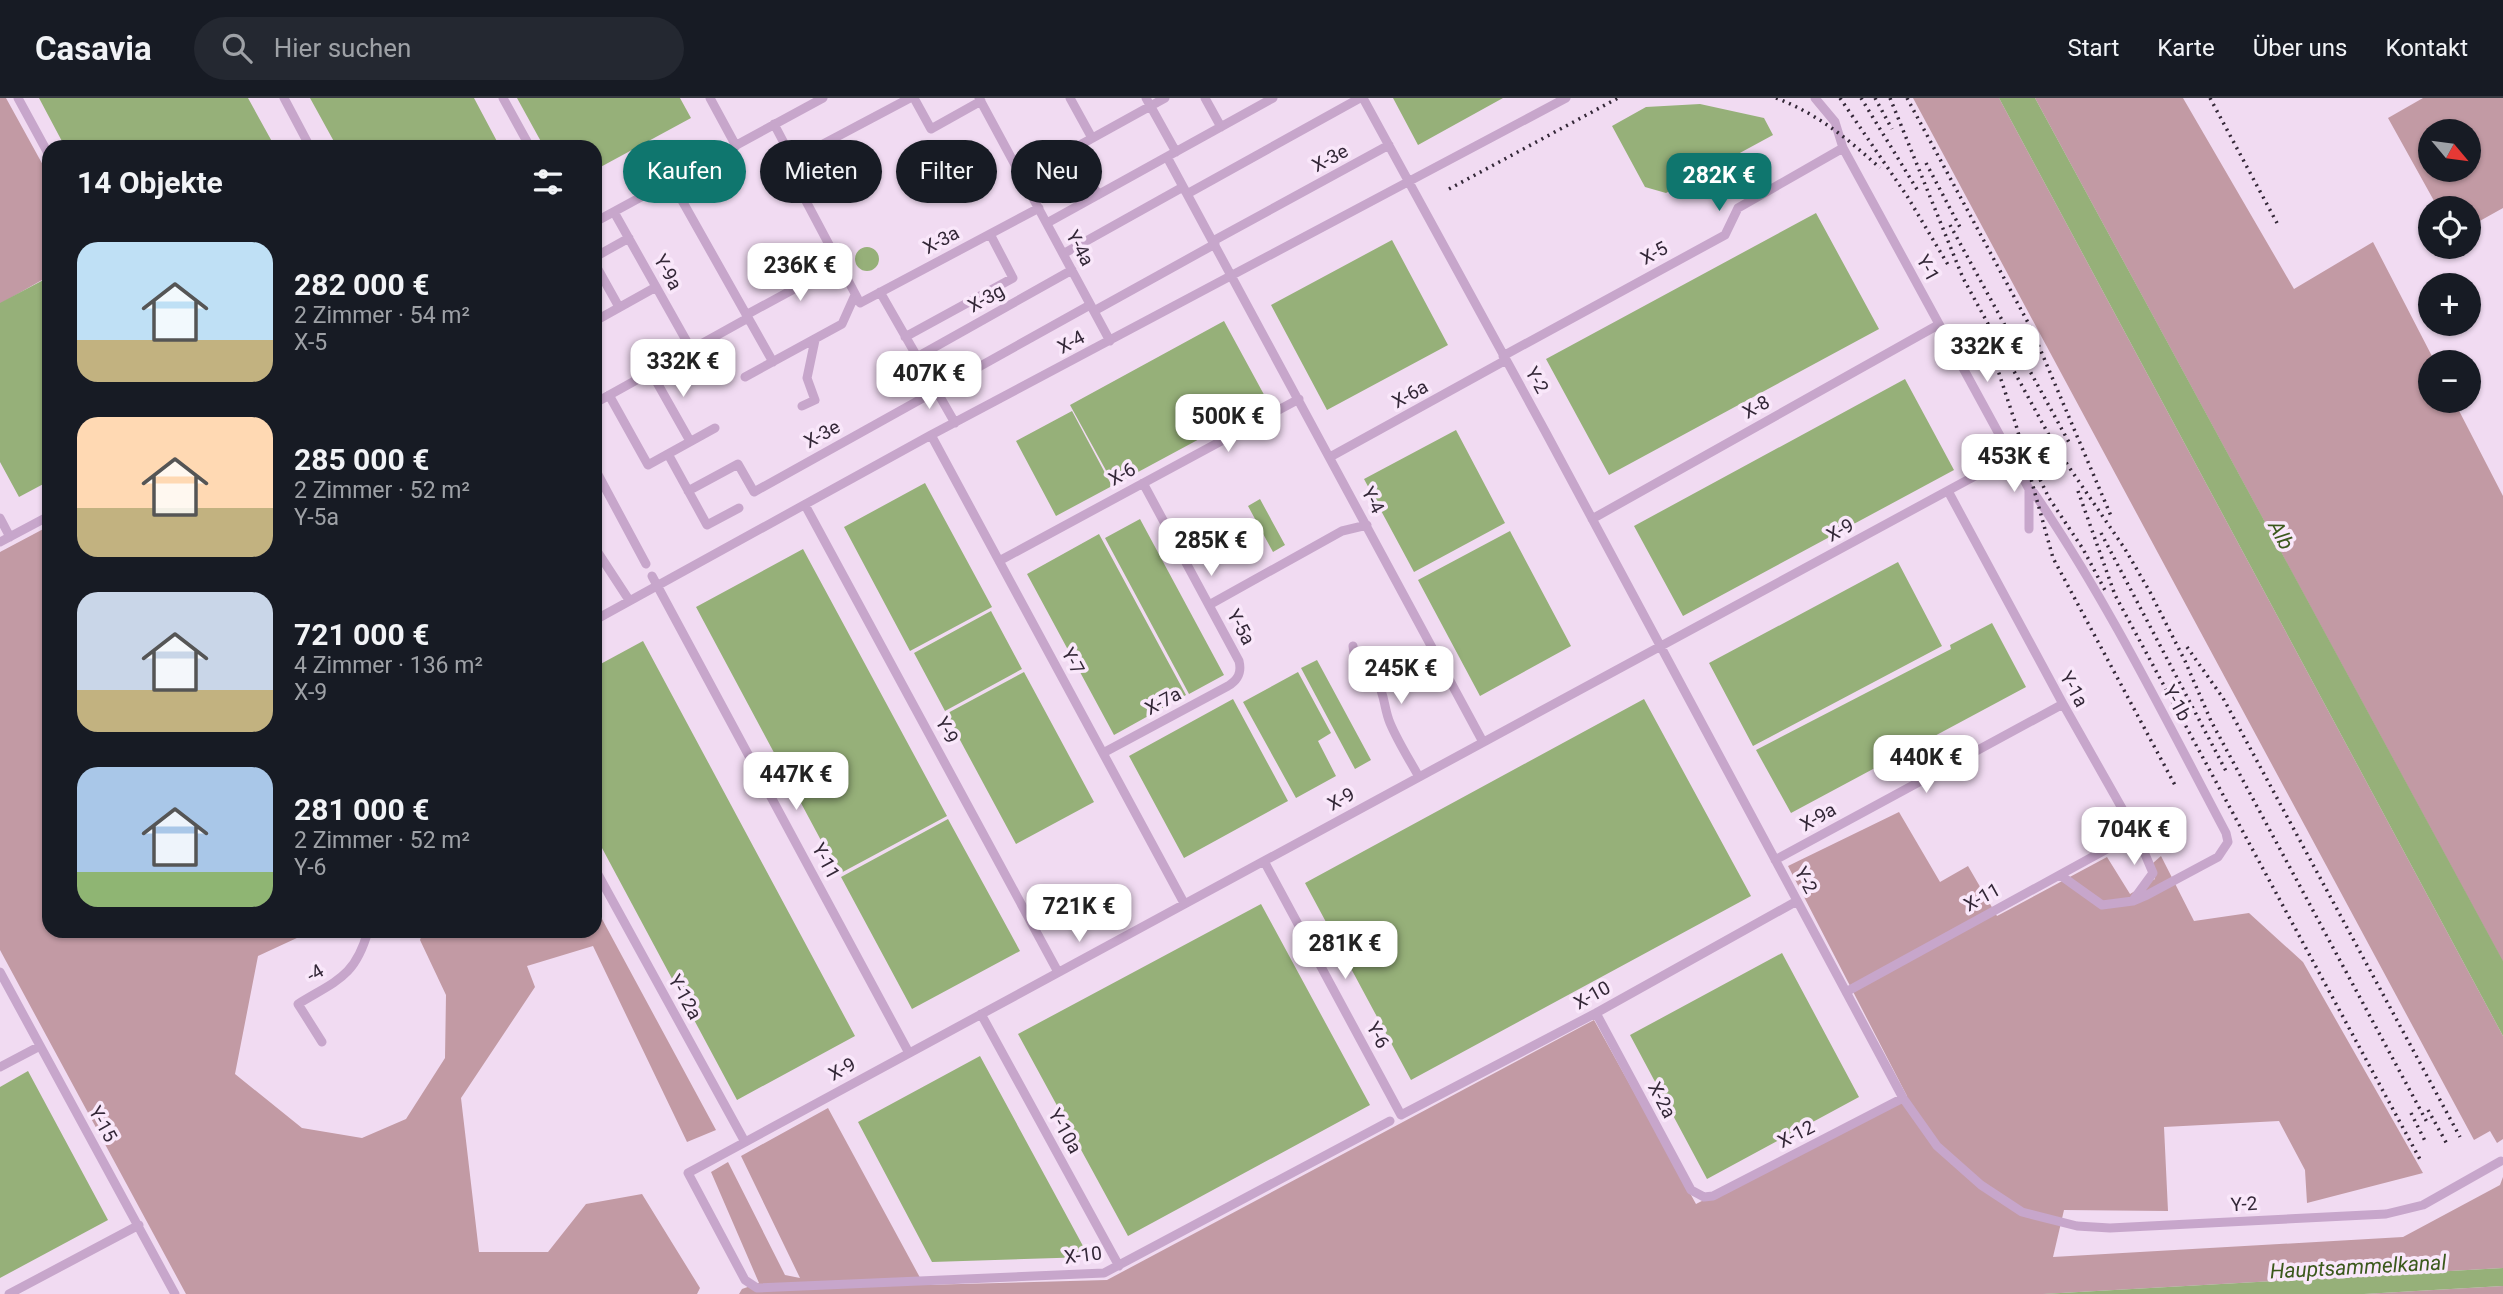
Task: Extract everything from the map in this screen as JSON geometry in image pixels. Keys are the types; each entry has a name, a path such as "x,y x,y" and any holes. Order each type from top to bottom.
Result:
{"street":[{"path":"18,98 42,142"},
{"path":"284,98 306,140"},
{"path":"503,98 526,140"},
{"path":"710,98 733,140"},
{"path":"746,140 823,98"},
{"path":"831,140 912,98 931,129 980,100"},
{"path":"1070,98 1092,138"},
{"path":"1089,140 1148,102 1165,98"},
{"path":"1205,98 1220,127"},
{"path":"1102,193 1273,98"},
{"path":"1063,254 1362,98"},
{"name":"Y-2","path":"1362,98 1903,1098 1937,1146 1981,1185 2022,1212 2077,1226 2110,1228 2386,1214 2423,1205 2501,1161"},
{"name":"X-4","path":"602,616 629,600 654,580 804,505 1566,98"},
{"name":"Y-1","path":"1815,98 1835,122 1843,148 2010,457"},
{"name":"Y-4a","path":"980,100 1011,157"},
{"path":"1148,102 1185,191 1232,275"},
{"path":"774,124 782,140"},
{"name":"X-3e","path":"688,491 738,464 754,492 936,390 1214,243 1389,145"},
{"name":"X-5","path":"1505,358 1725,235 1738,208 1843,148"},
{"path":"602,218 631,203"},
{"path":"683,203 773,362"},
{"path":"745,377 842,324 858,299 807,203"},
{"name":"Y-4a","path":"1036,203 1110,341"},
{"path":"1047,223 1083,203"},
{"name":"X-3a","path":"858,299 880,292 1039,208"},
{"name":"Y-9a","path":"614,212 691,349"},
{"path":"905,337 1013,278 990,234"},
{"path":"602,253 628,238"},
{"path":"602,399 840,264"},
{"name":"X-3g","path":"917,357 1072,270"},
{"name":"Y-4","path":"1232,275 1483,742"},
{"path":"602,277 619,307"},
{"path":"602,317 656,287"},
{"path":"880,292 955,423"},
{"name":"X-8","path":"1592,519 1938,325"},
{"path":"802,407 815,400 807,378 815,340"},
{"name":"X-6a","path":"1330,457 1505,358"},
{"path":"651,372 690,441"},
{"path":"609,395 648,465 715,428"},
{"name":"X-6","path":"999,561 1299,399"},
{"name":"Y-7","path":"931,435 1184,903"},
{"path":"668,454 706,525 739,508"},
{"name":"Y-1b","path":"2010,457 2028,489 2034,493 2059,530 2086,575 2226,833 2228,842 2218,857 2133,901"},
{"name":"X-9","path":"745,1280 688,1173 2010,457"},
{"path":"602,482 646,564"},
{"name":"Y-5a","path":"1143,483 1240,661 1238,678"},
{"name":"Y-1b","path":"2028,489 2029,529"},
{"name":"Y-1a","path":"1948,491 2136,833 2153,873 2133,901"},
{"name":"Y-9","path":"804,505 1058,972"},
{"path":"0,518 10,537"},
{"path":"0,542 42,520"},
{"path":"1209,605 1342,531 1367,525"},
{"path":"602,559 629,600"},
{"name":"Y-11","path":"654,580 909,1053"},
{"path":"1353,646 1354,656 1361,668 1375,678 1386,700 1388,720 1419,777"},
{"name":"X-7a","path":"1103,753 1228,686 1238,678"},
{"name":"X-9a","path":"1775,860 2063,704"},
{"name":"X-11","path":"1846,992 2136,833"},
{"name":"Y-6","path":"1264,861 1401,1115"},
{"path":"2060,875 2102,905 2133,901"},
{"name":"Y-12a","path":"602,882 745,1142"},
{"name":"X-10","path":"1401,1115 1595,1013 1797,901"},
{"name":"-4","path":"322,1042 298,1004 346,974 356,963 365,938"},
{"name":"Y-15","path":"0,972 175,1294"},
{"name":"X-2a","path":"1595,1013 1691,1191 1704,1197"},
{"name":"Y-10a","path":"981,1014 1119,1266"},
{"path":"0,1067 40,1046"},
{"name":"X-12","path":"1704,1197 1713,1196 1903,1098"},
{"name":"X-10","path":"745,1280 757,1288 1104,1273 1390,1121"},
{"path":"9,1294 139,1225"}],"shaded area":[{"path":"0,98 6,98 42,163 42,280 0,304"},
{"path":"39,98 248,98 271,140 61,140"},
{"path":"310,98 474,98 496,140 333,140"},
{"path":"517,98 680,98 691,118 650,140 623,140 623,155 602,166 602,140 540,140"},
{"path":"1393,98 1503,98 1418,145"},
{"path":"1913,98 1999,98 2503,1036 2503,1139 2497,1143 2490,1131 2474,1140"},
{"path":"1999,98 2035,98 2503,961 2503,1036"},
{"path":"2035,98 2183,98 2294,289 2373,242 2418,329 2418,336 2422,336 2429,350 2418,350 2418,413 2460,413 2503,496 2503,962"},
{"path":"2423,98 2503,98 2503,208 2481,220 2481,196 2431,196 2424,182 2482,182 2482,119 2418,119 2418,172 2388,118"},
{"path":"1700,104 1764,118 1773,135 1666,193 1645,187 1612,126 1646,107"},
{"path":"1816,213 1879,329 1609,475 1546,359"},
{"path":"1392,240 1448,345 1327,410 1271,305"},
{"path":"867,247 875,251 879,259 875,267 867,271 859,267 855,259 859,251"},
{"path":"42,281 42,485 19,497 0,462 0,303"},
{"path":"1224,321 1268,402 1114,485 1070,405"},
{"path":"1905,379 1954,470 1683,616 1634,526"},
{"path":"1072,411 1112,486 1056,516 1016,441"},
{"path":"1456,430 1505,523 1414,572 1364,479"},
{"path":"925,483 992,607 910,651 844,527"},
{"path":"1260,499 1285,545 1273,552 1248,506"},
{"path":"1140,519 1224,675 1189,694 1105,538"},
{"path":"42,530 42,938 297,938 258,956 235,1074 302,1128 362,1138 406,1119 445,1058 446,995 421,938 602,938 602,919 716,1130 687,1142 593,946 527,966 535,987 461,1098 479,1252 548,1252 586,1204 642,1194 700,1288 697,1294 186,1294 0,950 0,552"},
{"path":"1510,531 1571,646 1480,696 1418,580"},
{"path":"1099,534 1186,695 1114,735 1027,574"},
{"path":"803,549 947,816 839,874 696,607"},
{"path":"1898,562 1942,646 1753,746 1709,663"},
{"path":"991,611 1022,669 945,711 914,653"},
{"path":"1992,623 2026,687 1791,813 1756,750 1951,649 1950,645"},
{"path":"643,641 855,1036 737,1100 602,848 602,663"},
{"path":"1317,660 1371,760 1355,769 1301,668"},
{"path":"1024,672 1094,802 1016,844 946,714"},
{"path":"1298,672 1331,733 1318,741 1336,776 1296,798 1243,702"},
{"path":"1233,699 1288,801 1184,858 1129,756"},
{"path":"1644,699 1751,896 1411,1080 1305,883"},
{"path":"1899,812 1940,882 1968,866 1997,916 2107,857 2130,894 2155,879 2153,863 2161,856 2194,921 2249,913 2303,962 2423,1173 2307,1203 2305,1170 2279,1121 2164,1127 2168,1211 2064,1210 2053,1257 2403,1237 2500,1185 2503,1177 2503,1268 2043,1294 739,1294 742,1289 759,1283 711,1172 728,1162 785,1275 800,1278 741,1156 828,1108 924,1285 1107,1280 1594,1020 1696,1204 1907,1096 1788,866"},
{"path":"948,819 1020,951 912,1009 841,877"},
{"path":"1261,904 1370,1105 1128,1236 1018,1034"},
{"path":"1782,953 1859,1097 1707,1179 1630,1035"},
{"path":"980,1056 1089,1257 932,1262 858,1122"},
{"path":"28,1071 108,1220 0,1278 0,1087"},
{"path":"2503,1268 2503,1286 2364,1294 2043,1294"},
{"path":"2503,1286 2503,1294 2364,1294"}],"railway":[{"path":"1449,189 1618,98"},
{"path":"1776,98 1832,128 1880,168"},
{"path":"1840,98 1907,196 1950,268"},
{"path":"1861,98 1918,191"},
{"path":"1875,98 1892,129"},
{"path":"1890,98 1963,278 2056,448 2125,549 2150,592 2185,661 2211,721 2428,1124"},
{"path":"1907,98 2032,330 2111,516"},
{"path":"2210,98 2277,223"},
{"path":"1926,163 1962,231"},
{"path":"1950,225 2071,446"},
{"path":"1990,346 2016,425 2053,558 2176,787"},
{"path":"2034,467 2049,498 2083,549 2107,594"},
{"path":"2078,491 2115,595 2422,1163"},
{"path":"2101,533 2226,771"},
{"path":"2187,647 2223,698 2460,1137"},
{"path":"2428,1110 2447,1144"},
{"path":"2411,1113 2425,1141"}],"water label":[{"name":"Alb","path":"2281,535"},
{"name":"Hauptsammelkanal","path":"2358,1267"}]}
